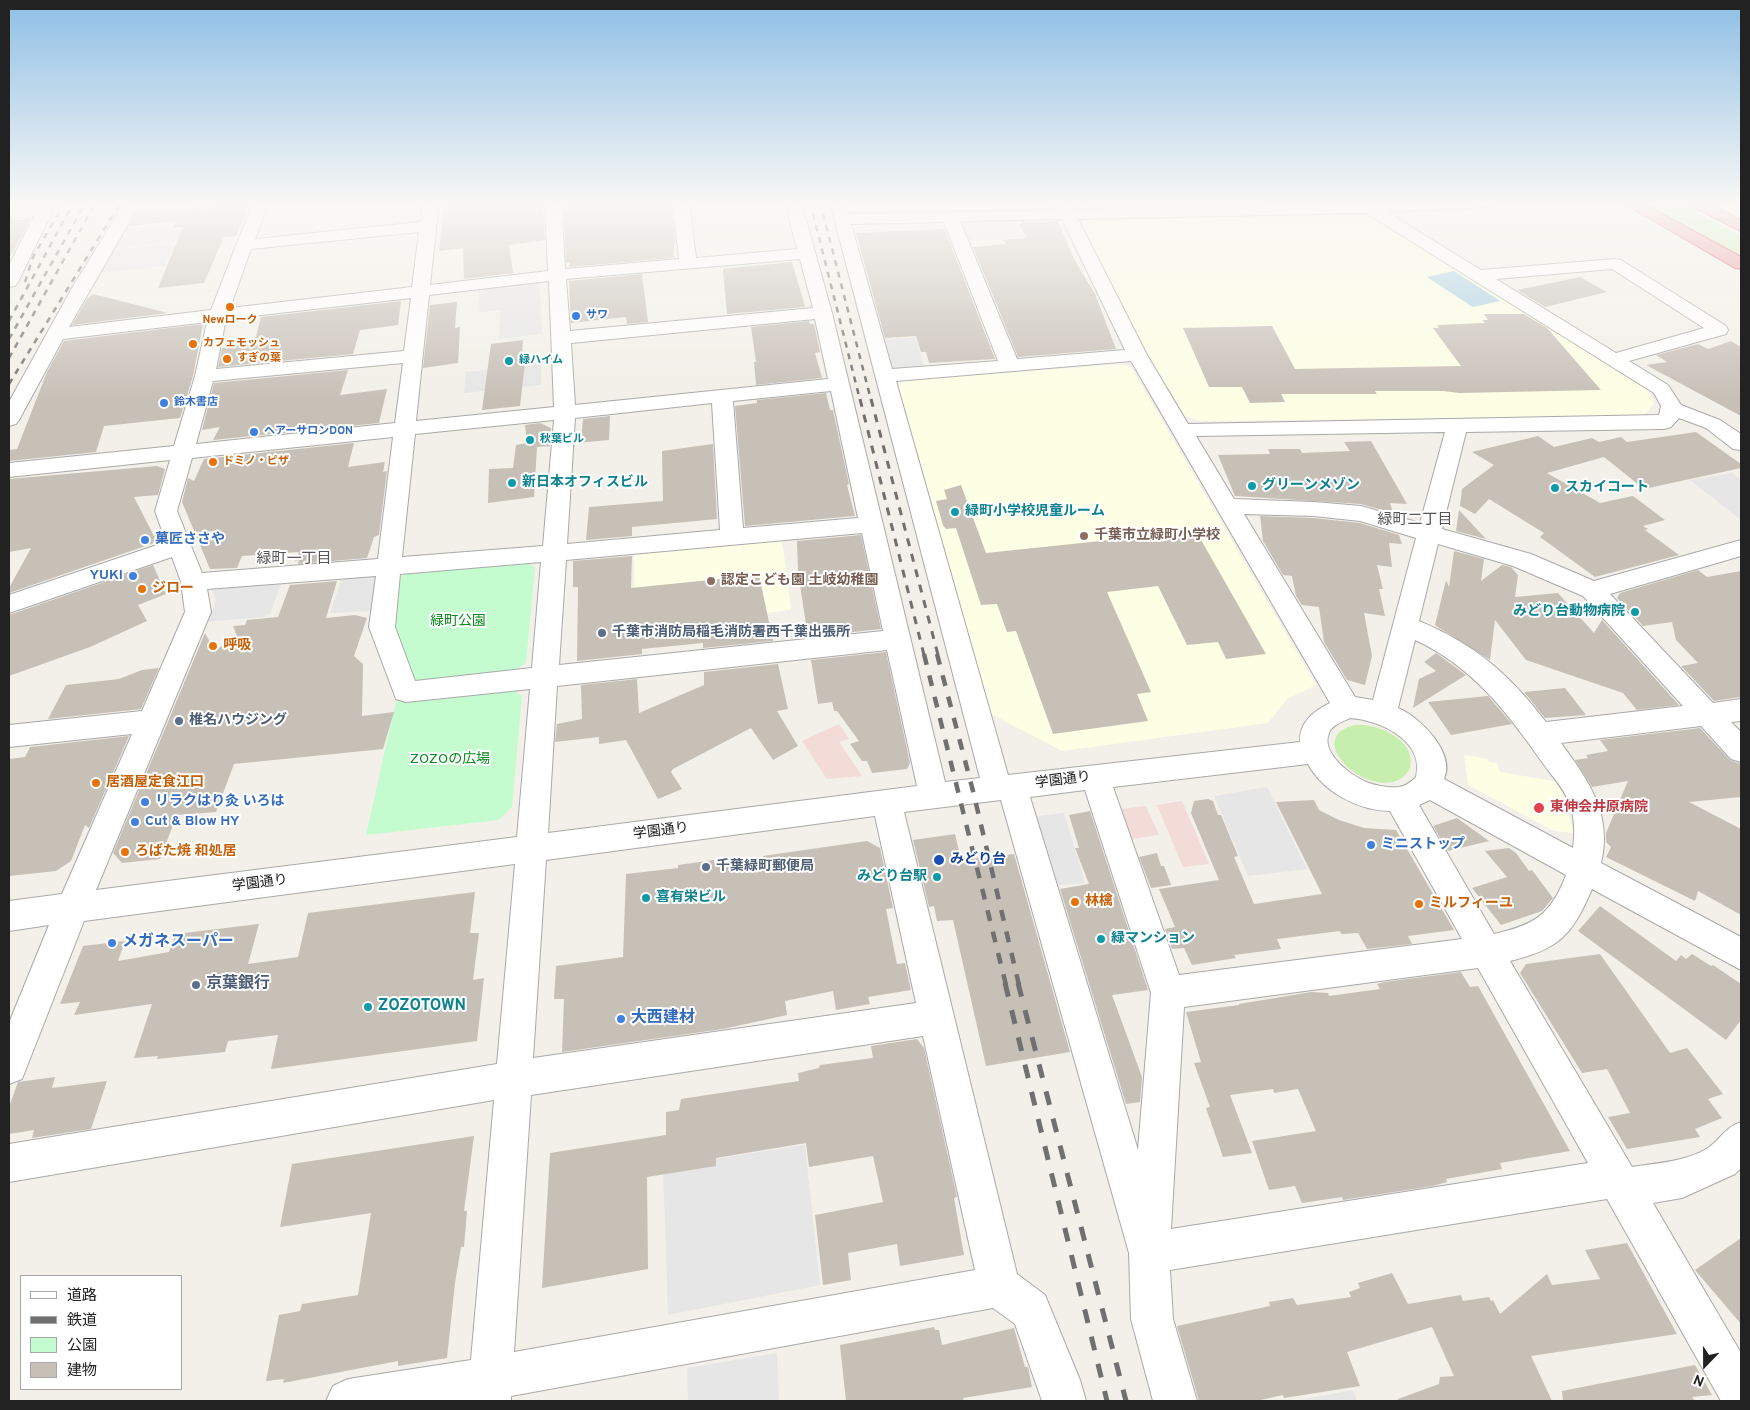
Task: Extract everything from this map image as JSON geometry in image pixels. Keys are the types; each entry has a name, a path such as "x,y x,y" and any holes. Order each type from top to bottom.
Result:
{"street":[{"path":"9,420 94,268"},
{"path":"9,1066 73,908 198,612 193,582 166,511 205,376 218,315 236,268"},
{"path":"423,268 382,627 406,692 898,639"},
{"path":"490,1390 565,412 557,268"},
{"path":"56,334 557,275 636,268"},
{"path":"811,268 823,313 934,797"},
{"path":"855,268 884,376 1005,787 1149,1252"},
{"path":"971,268 1010,366"},
{"path":"1094,268 1137,355 1346,707"},
{"path":"1181,430 1664,422 1671,416 1673,409 1670,399 1661,389 1466,268"},
{"path":"1478,275 1568,268"},
{"path":"1614,359 1719,330 1621,268"},
{"path":"561,338 823,313"},
{"path":"884,376 1137,355"},
{"path":"205,376 412,356"},
{"path":"9,470 838,384"},
{"path":"722,396 732,537"},
{"path":"1673,409 1712,424 1741,444"},
{"path":"1383,713 1457,426"},
{"path":"1226,506 1314,509 1361,514 1522,560 1592,590 1741,751"},
{"path":"193,582 554,553 872,524"},
{"path":"9,604 180,546"},
{"path":"1592,590 1741,548"},
{"path":"1168,993 1486,951 1534,941 1556,925 1573,897 1585,869 1588,855 1590,833 1587,811 1579,791 1540,734 1505,689 1486,670 1462,652 1406,626"},
{"path":"1346,707 1383,713 1413,731 1425,744 1432,759 1432,772 1413,792 1378,799 1357,792 1338,782 1328,772 1314,752 1312,738 1315,726 1323,716 1346,707"},
{"path":"1540,734 1741,710"},
{"path":"9,736 152,721"},
{"name":"学園通り","path":"9,916 887,804 1005,787 1314,752"},
{"path":"1095,777 1168,993 1149,1252 1152,1319 1175,1401"},
{"path":"1413,792 1585,869 1741,954"},
{"path":"1413,792 1486,951 1741,1394"},
{"path":"887,804 998,1286 1030,1310 1058,1380 1064,1401"},
{"path":"9,1162 514,1080 936,1017"},
{"path":"1149,1252 1619,1183 1682,1178 1722,1161 1741,1141"},
{"path":"348,1401 490,1390 998,1286"}],"shaded area":[{"path":"103,268 148,268 100,273"},
{"path":"1104,268 1457,268 1647,388 1654,402 1647,413 1638,416 1200,421 1185,416 1151,361"},
{"path":"537,280 540,283 542,334 499,339 500,310 478,313 479,287"},
{"path":"916,337 924,367 896,369 887,366 879,340"},
{"path":"541,364 541,385 464,393 466,372"},
{"name":"千葉市立緑町小学校","path":"1121,364 1131,367 1316,685 1287,699 1268,723 1062,751 991,714 895,387 903,381"},
{"path":"1733,473 1741,480 1741,520 1690,480"},
{"name":"認定こども園 土岐幼稚園","path":"782,539 791,610 740,616 635,620 634,553"},
{"path":"368,573 377,580 372,611 330,613 343,575"},
{"path":"283,579 270,614 263,617 208,622 216,599 212,590 227,585"},
{"path":"839,724 849,739 839,742 862,776 827,779 802,741"},
{"name":"東伸会井原病院","path":"1464,755 1488,759 1489,762 1497,763 1500,772 1560,782 1574,833 1554,831 1468,785"},
{"path":"1267,787 1307,869 1248,876 1214,796"},
{"path":"1182,801 1209,864 1183,867 1157,805"},
{"path":"1146,806 1159,835 1131,839 1121,809"},
{"path":"1064,813 1085,883 1050,886 1029,817"},
{"path":"805,1145 820,1285 668,1315 663,1167"},
{"path":"777,1353 779,1401 688,1401 687,1368"},
{"path":"1353,1390 1357,1401 1296,1401"}],"green space":[{"name":"緑町公園","path":"526,561 535,567 526,663 512,673 421,682 412,679 392,624 397,579 410,571"},
{"name":"ZOZOの広場","path":"512,688 522,696 512,807 499,820 366,835 396,701"},
{"path":"1356,725 1384,730 1401,741 1411,757 1410,767 1406,775 1393,782 1379,782 1364,778 1341,760 1336,750 1335,739 1341,731"}],"water":[{"path":"1454,271 1500,301 1473,307 1427,277"}],"building":[{"path":"166,268 211,268 204,283 158,288"},
{"path":"464,268 512,268 513,273 464,279"},
{"path":"794,268 805,307 727,314 723,269"},
{"path":"866,268 960,268 995,359 929,363 926,352 921,352 916,336 885,338"},
{"path":"982,268 1079,268 1095,294 1116,349 1018,357"},
{"path":"642,274 648,322 627,324 626,317 571,323 569,281"},
{"path":"1580,277 1607,292 1545,307 1517,290"},
{"path":"93,294 168,313 72,325 87,299"},
{"path":"401,301 398,325 360,330 353,354 218,367 222,348 254,344 261,317"},
{"path":"457,302 455,328 460,327 458,363 423,368 430,305"},
{"path":"1484,314 1524,314 1547,328 1601,390 1459,393 1443,391 1375,391 1377,394 1281,394 1285,402 1250,403 1242,387 1209,387 1183,328 1272,326 1295,369 1461,366 1433,328 1439,328 1437,325 1485,323 1482,320 1488,320"},
{"path":"809,321 810,324 814,324 820,352 815,353 822,378 756,385 754,362 756,362 751,327"},
{"path":"203,324 193,376 180,418 104,426 96,452 9,461 9,450 17,449 47,372 64,341"},
{"path":"523,340 522,355 526,355 520,406 482,410 491,344"},
{"path":"1731,341 1741,347 1741,416 1646,365 1667,362 1656,355 1698,344 1708,349"},
{"path":"348,370 340,395 387,389 379,423 213,440 220,427 202,430 214,383"},
{"path":"826,393 830,410 833,410 849,484 847,485 855,516 745,526 735,406 757,403 757,400"},
{"path":"610,416 609,440 575,443 576,438 581,441 583,419"},
{"path":"540,423 551,428 550,446 537,447 534,497 488,503 489,469 513,468 516,445 527,443 525,425"},
{"path":"1696,432 1741,464 1741,468 1644,489 1604,457 1547,473 1600,503 1633,496 1665,520 1643,526 1648,529 1645,530 1679,555 1595,577 1540,537 1544,533 1489,499 1475,514 1460,506 1462,489 1494,465 1472,452 1538,436 1554,447 1592,438 1599,442 1621,437 1627,442"},
{"path":"1371,441 1407,504 1390,503 1393,513 1361,504 1235,496 1218,455 1270,454 1268,449 1300,449 1302,453 1350,451 1344,442"},
{"path":"354,443 348,467 385,462 383,472 387,471 379,535 374,537 367,558 298,564 299,560 295,561 299,552 242,556 237,568 210,569 182,502 188,478 194,481 204,459"},
{"path":"713,444 717,519 632,527 632,536 586,540 589,507 663,501 662,451"},
{"path":"157,466 165,469 158,495 134,497 157,542 9,593 9,588 31,548 9,552 9,479"},
{"path":"961,485 986,553 1196,531 1266,654 1226,659 1218,642 1187,645 1158,586 1107,592 1151,692 1137,694 1148,721 1053,734 1016,631 1007,632 997,604 981,605 956,528 946,529 943,525 936,501 947,499 944,490"},
{"path":"1459,510 1486,539 1456,531"},
{"path":"1260,516 1314,518 1360,523 1399,535 1402,544 1389,543 1392,567 1377,565 1383,589 1379,589 1385,616 1364,613 1372,656 1365,685 1347,680 1324,642 1319,607 1302,605 1296,596 1292,576 1283,575 1263,541"},
{"path":"861,535 881,629 808,637 798,572 797,541"},
{"path":"1454,551 1484,559 1481,581 1502,565 1511,567 1518,575 1515,597 1558,593 1594,633 1602,620 1679,705 1637,710 1623,693 1526,660 1495,620 1490,660 1439,628 1435,625 1446,580 1449,587"},
{"path":"632,556 631,588 759,575 773,641 703,648 703,643 642,649 642,654 577,661 578,587 573,587 573,561"},
{"path":"153,565 166,594 138,605 147,621 90,647 9,676 9,615"},
{"path":"1698,570 1707,577 1741,571 1741,697 1714,701 1681,666 1698,663 1676,640 1672,622 1643,626 1617,598 1620,593"},
{"path":"337,581 326,618 355,615 367,618 354,656 363,664 362,716 394,712 383,749 234,764 216,812 177,815 160,859 122,863 113,853 205,633 214,650 238,639 233,626 245,625 247,620 278,617 290,585"},
{"path":"886,652 910,763 907,769 872,773 867,761 862,761 850,744 859,741 837,711 834,711 832,702 818,704 811,660"},
{"path":"1436,653 1466,675 1413,708 1419,679 1436,671 1424,662"},
{"path":"778,664 788,709 777,711 798,746 773,760 751,728 673,769 671,772 682,789 658,799 626,740 599,744 599,737 555,742 557,724 582,719 581,685 637,679 639,713 704,685 704,672"},
{"path":"159,668 141,709 48,719 66,685 119,679 142,670"},
{"path":"1565,688 1586,715 1545,718 1524,692"},
{"path":"1488,696 1512,724 1451,735 1428,702"},
{"path":"1700,728 1730,760 1741,764 1741,797 1689,802 1741,829 1741,915 1698,891 1695,901 1606,857 1611,847 1606,842 1606,833 1628,781 1592,787 1575,760 1588,758 1586,755 1608,751 1600,740"},
{"path":"129,736 89,828 85,825 71,861 56,871 9,876 9,759 25,757 30,747"},
{"path":"1208,799 1213,801 1218,815 1221,815 1238,856 1234,857 1254,904 1322,894 1276,802 1314,800 1319,810 1339,820 1364,828 1396,830 1454,930 1408,936 1412,944 1367,949 1358,933 1341,934 1340,931 1277,939 1281,949 1234,955 1236,958 1192,965 1184,948 1172,949 1165,929 1175,927 1159,889 1219,880 1191,813 1194,801"},
{"path":"1090,811 1148,990 1112,995 1142,1077 1140,1102 1126,1104 1060,889 1089,884 1075,848 1079,848 1069,815"},
{"path":"1457,818 1489,841 1448,851 1433,826"},
{"path":"955,834 961,860 1014,854 1070,1052 986,1066 953,920 937,921 934,906 929,907 913,840"},
{"path":"867,841 880,848 893,908 886,909 897,964 905,963 911,990 868,997 870,1004 836,1010 833,991 785,1001 787,1015 723,1029 562,1052 564,999 554,999 556,966 623,957 626,874 678,868 678,865 714,860 714,863 763,859 763,856"},
{"path":"1509,848 1516,853 1529,871 1532,870 1553,898 1542,911 1501,925 1472,888 1507,877 1485,851"},
{"path":"1157,853 1161,866 1164,866 1171,885 1151,888 1139,857"},
{"name":"ZOZOTOWN","path":"475,892 470,933 479,933 473,980 484,978 477,1041 271,1069 278,1035 228,1041 225,1052 157,1059 158,1056 134,1058 152,1004 74,1015 80,1002 60,1004 83,946 125,941 118,961 169,952 176,934 259,924 248,964 298,957 308,913"},
{"path":"1600,906 1676,961 1681,955 1686,959 1692,954 1711,966 1713,965 1741,984 1741,1020 1726,1040 1578,931"},
{"path":"1600,954 1670,1053 1687,1048 1723,1094 1708,1099 1722,1118 1695,1129 1700,1137 1627,1149 1608,1117 1630,1113 1607,1069 1582,1073 1520,973 1526,964"},
{"path":"1461,972 1470,987 1478,986 1570,1151 1500,1163 1502,1169 1446,1179 1447,1182 1433,1186 1343,1200 1342,1197 1302,1203 1295,1186 1269,1190 1252,1141 1316,1131 1298,1089 1274,1093 1273,1089 1230,1095 1252,1153 1223,1157 1206,1108 1210,1107 1194,1063 1201,1062 1186,1012 1311,992 1328,993 1329,996 1380,989 1377,984"},
{"path":"917,1039 924,1048 957,1197 954,1198 964,1255 900,1266 897,1244 848,1253 851,1280 823,1285 815,1215 883,1202 873,1156 809,1167 806,1143 716,1158 716,1166 647,1177 648,1269 542,1288 550,1153 666,1135 666,1112 679,1110 681,1099 799,1081 798,1073 819,1068 820,1065 873,1058 871,1046"},
{"path":"55,1077 52,1088 107,1081 91,1129 32,1138 34,1130 9,1134 9,1107 18,1082"},
{"path":"474,1136 464,1211 467,1211 464,1247 461,1247 455,1283 447,1358 398,1366 398,1361 283,1383 284,1379 266,1381 279,1315 300,1311 302,1304 358,1295 371,1213 280,1227 292,1164"},
{"path":"1741,1238 1741,1324 1695,1270"},
{"path":"1627,1243 1677,1334 1531,1356 1552,1401 1398,1401 1398,1399 1439,1384 1440,1377 1454,1376 1432,1327 1347,1352 1360,1386 1284,1398 1283,1395 1256,1401 1199,1401 1177,1326 1270,1306 1269,1302 1293,1298 1297,1305 1351,1297 1349,1292 1360,1288 1358,1283 1392,1273 1408,1304 1461,1295 1463,1301 1489,1297 1491,1301 1493,1300 1500,1314 1547,1274 1552,1285 1600,1279 1585,1250"},
{"path":"934,1327 935,1330 939,1330 942,1345 1014,1328 1025,1367 1028,1367 1032,1387 963,1398 964,1401 846,1401 840,1345"},
{"path":"1695,1365 1712,1395 1692,1397 1695,1401 1563,1401 1562,1391"}],"railway":[{"path":"25,282 30,268"},
{"path":"9,321 38,268"},
{"path":"9,339 49,268"},
{"path":"9,358 59,268"},
{"path":"9,384 81,268"},
{"path":"827,268 860,400"},
{"path":"837,268 871,400"},
{"path":"860,399 924,655"},
{"path":"871,399 938,655"},
{"path":"924,654 1006,985"},
{"path":"937,654 973,791 1019,985"},
{"path":"1005,983 1107,1401"},
{"path":"1018,983 1126,1401"}],"place":[{"name":"Newローク","path":"230,307"},
{"name":"サワ","path":"576,316"},
{"name":"カフェモッシュ","path":"193,344"},
{"name":"すぎの葉","path":"227,359"},
{"name":"緑ハイム","path":"509,361"},
{"name":"鈴木書店","path":"164,403"},
{"name":"ヘアーサロンDON","path":"254,432"},
{"name":"秋葉ビル","path":"530,440"},
{"name":"ドミノ・ピザ","path":"213,462"},
{"name":"新日本オフィスビル","path":"512,483"},
{"name":"グリーンメゾン","path":"1252,486"},
{"name":"スカイコート","path":"1555,488"},
{"name":"緑町小学校児童ルーム","path":"955,512"},
{"name":"千葉市立緑町小学校","path":"1084,536"},
{"name":"菓匠ささや","path":"145,540"},
{"name":"YUKI","path":"133,576"},
{"name":"認定こども園 土岐幼稚園","path":"711,581"},
{"name":"ジロー","path":"142,589"},
{"name":"みどり台動物病院","path":"1635,612"},
{"name":"千葉市消防局稲毛消防署西千葉出張所","path":"602,633"},
{"name":"呼吸","path":"213,646"},
{"name":"椎名ハウジング","path":"179,721"},
{"name":"居酒屋定食江口","path":"96,783"},
{"name":"リラクはり灸 いろは","path":"145,802"},
{"name":"東伸会井原病院","path":"1539,808"},
{"name":"Cut & Blow HY","path":"135,822"},
{"name":"ミニストップ","path":"1371,845"},
{"name":"ろばた焼 和処居","path":"125,852"},
{"name":"みどり台","path":"939,860"},
{"name":"千葉緑町郵便局","path":"706,867"},
{"name":"みどり台駅","path":"937,877"},
{"name":"喜有栄ビル","path":"646,898"},
{"name":"林檎","path":"1075,902"},
{"name":"ミルフィーユ","path":"1419,904"},
{"name":"緑マンション","path":"1101,939"},
{"name":"メガネスーパー","path":"112,943"},
{"name":"京葉銀行","path":"196,985"},
{"name":"ZOZOTOWN","path":"368,1007"},
{"name":"大西建材","path":"621,1019"}],"district":[{"name":"緑町二丁目","path":"1415,521"},
{"name":"緑町一丁目","path":"294,560"}]}
